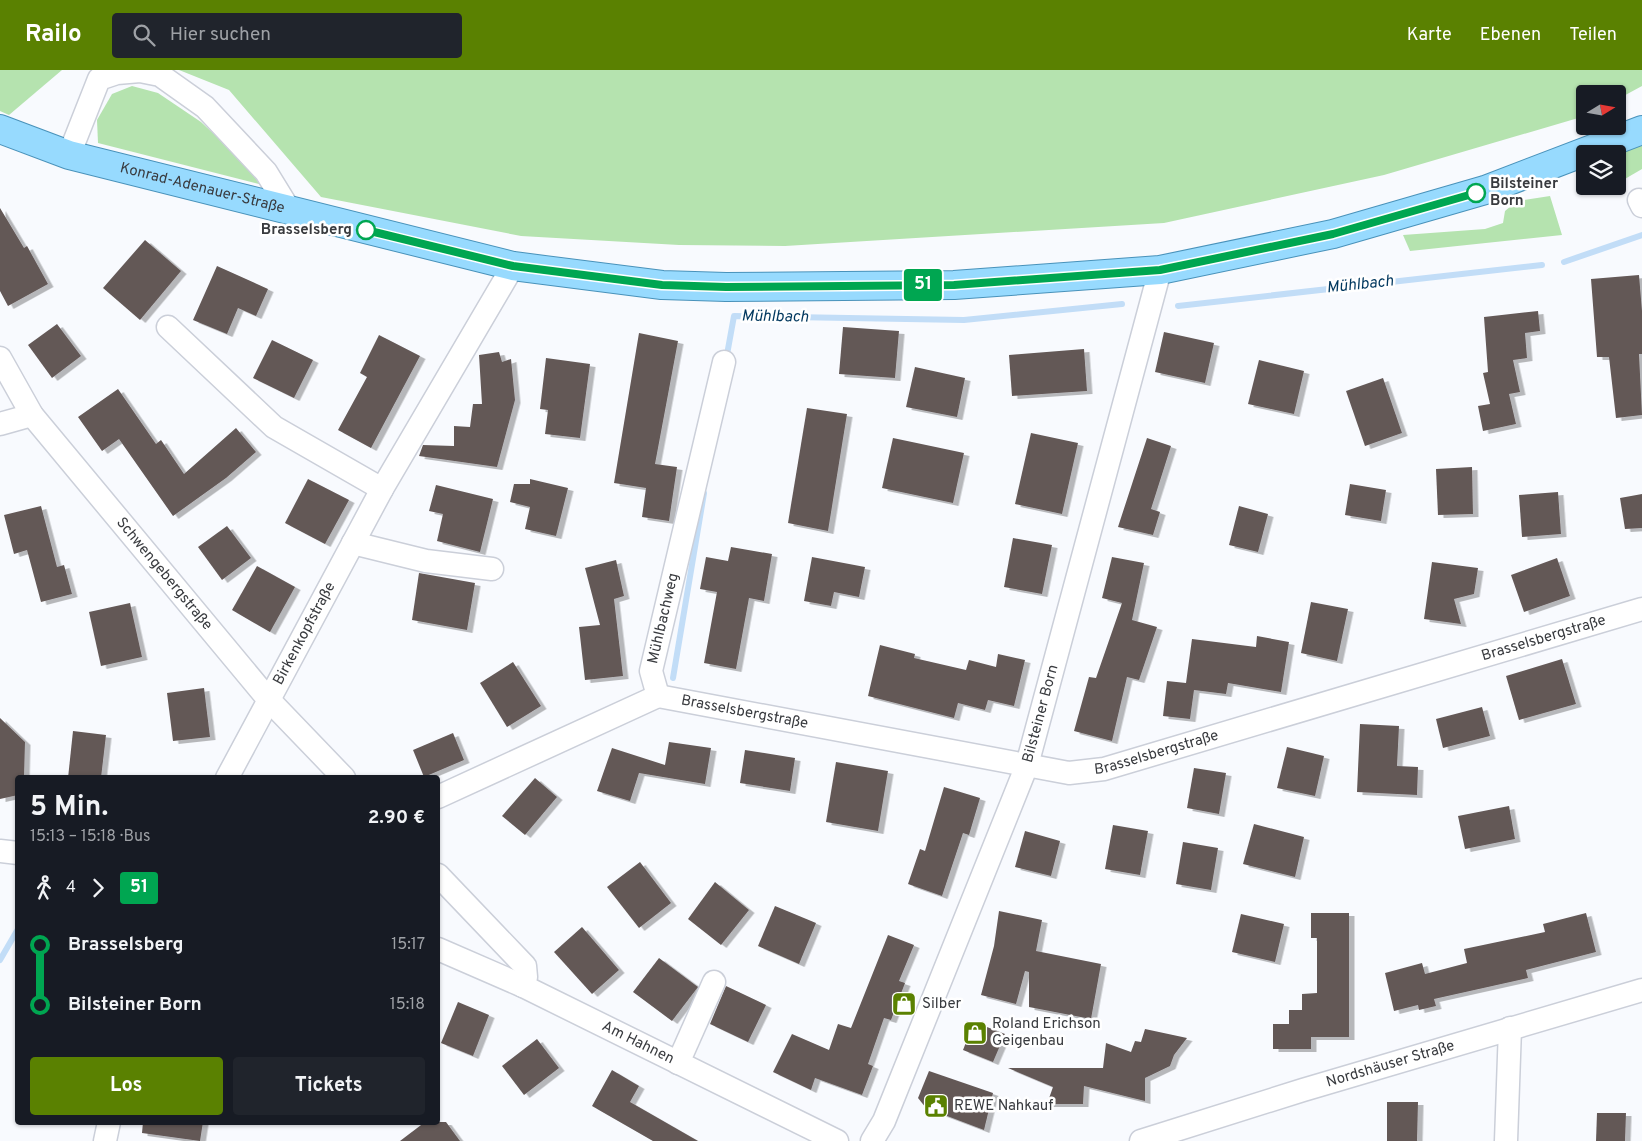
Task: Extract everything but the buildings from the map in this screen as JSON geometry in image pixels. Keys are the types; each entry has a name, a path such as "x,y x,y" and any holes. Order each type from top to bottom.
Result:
{"main road":[{"name":"Konrad-Adenauer-Straße","path":"0,129 69,155 513,266 662,285 726,287 954,285 1160,270 1333,234 1422,209 1485,190 1642,130"}],"street":[{"path":"69,155 98,79 125,72 140,71 160,75 205,107 266,172 290,211"},
{"name":"Birkenkopfstraße","path":"229,775 382,489 513,266"},
{"name":"Bilsteiner Born","path":"872,1141 884,1121 1027,765 1160,270"},
{"path":"168,327 274,427 382,489"},
{"name":"Schwengebergstraße","path":"0,358 32,415 268,699 341,775"},
{"name":"Mühlbachweg","path":"658,696 652,671 724,362"},
{"path":"0,424 32,415"},
{"path":"353,543 426,561 492,569"},
{"name":"Brasselsbergstraße","path":"658,696 1069,773 1104,769 1642,609"},
{"path":"440,795 658,696"},
{"path":"0,851 15,853"},
{"path":"440,876 525,966 526,977 523,986"},
{"name":"Am Hahnen","path":"440,950 523,986 836,1141"},
{"path":"678,1063 714,982"},
{"name":"Nordshäuser Straße","path":"1141,1141 1303,1090 1642,990"},
{"path":"1506,1141 1510,1028"},
{"path":"105,1141 108,1125"}],"green space":[{"path":"0,70 62,70 9,115 0,111"},
{"path":"179,70 1642,70 1642,86 1626,95 1626,85 1576,85 1576,119 1384,175 1164,223 785,246 679,245 521,236 321,197 229,90"},
{"path":"132,86 158,93 201,122 271,187 98,143 97,120 112,94"},
{"path":"1642,144 1642,169 1626,178 1626,151"},
{"path":"1550,196 1562,235 1410,251 1403,235 1485,229 1503,223 1505,211 1517,201"}],"waterway":[{"name":"Mühlbach","path":"1564,262 1642,235"},
{"name":"Mühlbach","path":"1178,306 1542,265"},
{"name":"Mühlbach","path":"726,360 734,316 964,320 1122,304"},
{"name":"Mühlbach","path":"673,678 704,493"},
{"name":"Mühlbach","path":"0,960 15,934"}],"bus line":[{"name":"51","path":"366,230 513,266 662,285 726,287 954,285 1160,270 1333,234 1476,193"}],"place":[{"name":"Bilsteiner Born","path":"1476,193"},
{"name":"Brasselsberg","path":"366,230"},
{"name":"Silber","path":"904,1004"},
{"name":"Roland Erichson Geigenbau","path":"975,1033"},
{"name":"REWE Nahkauf","path":"936,1106"}]}
